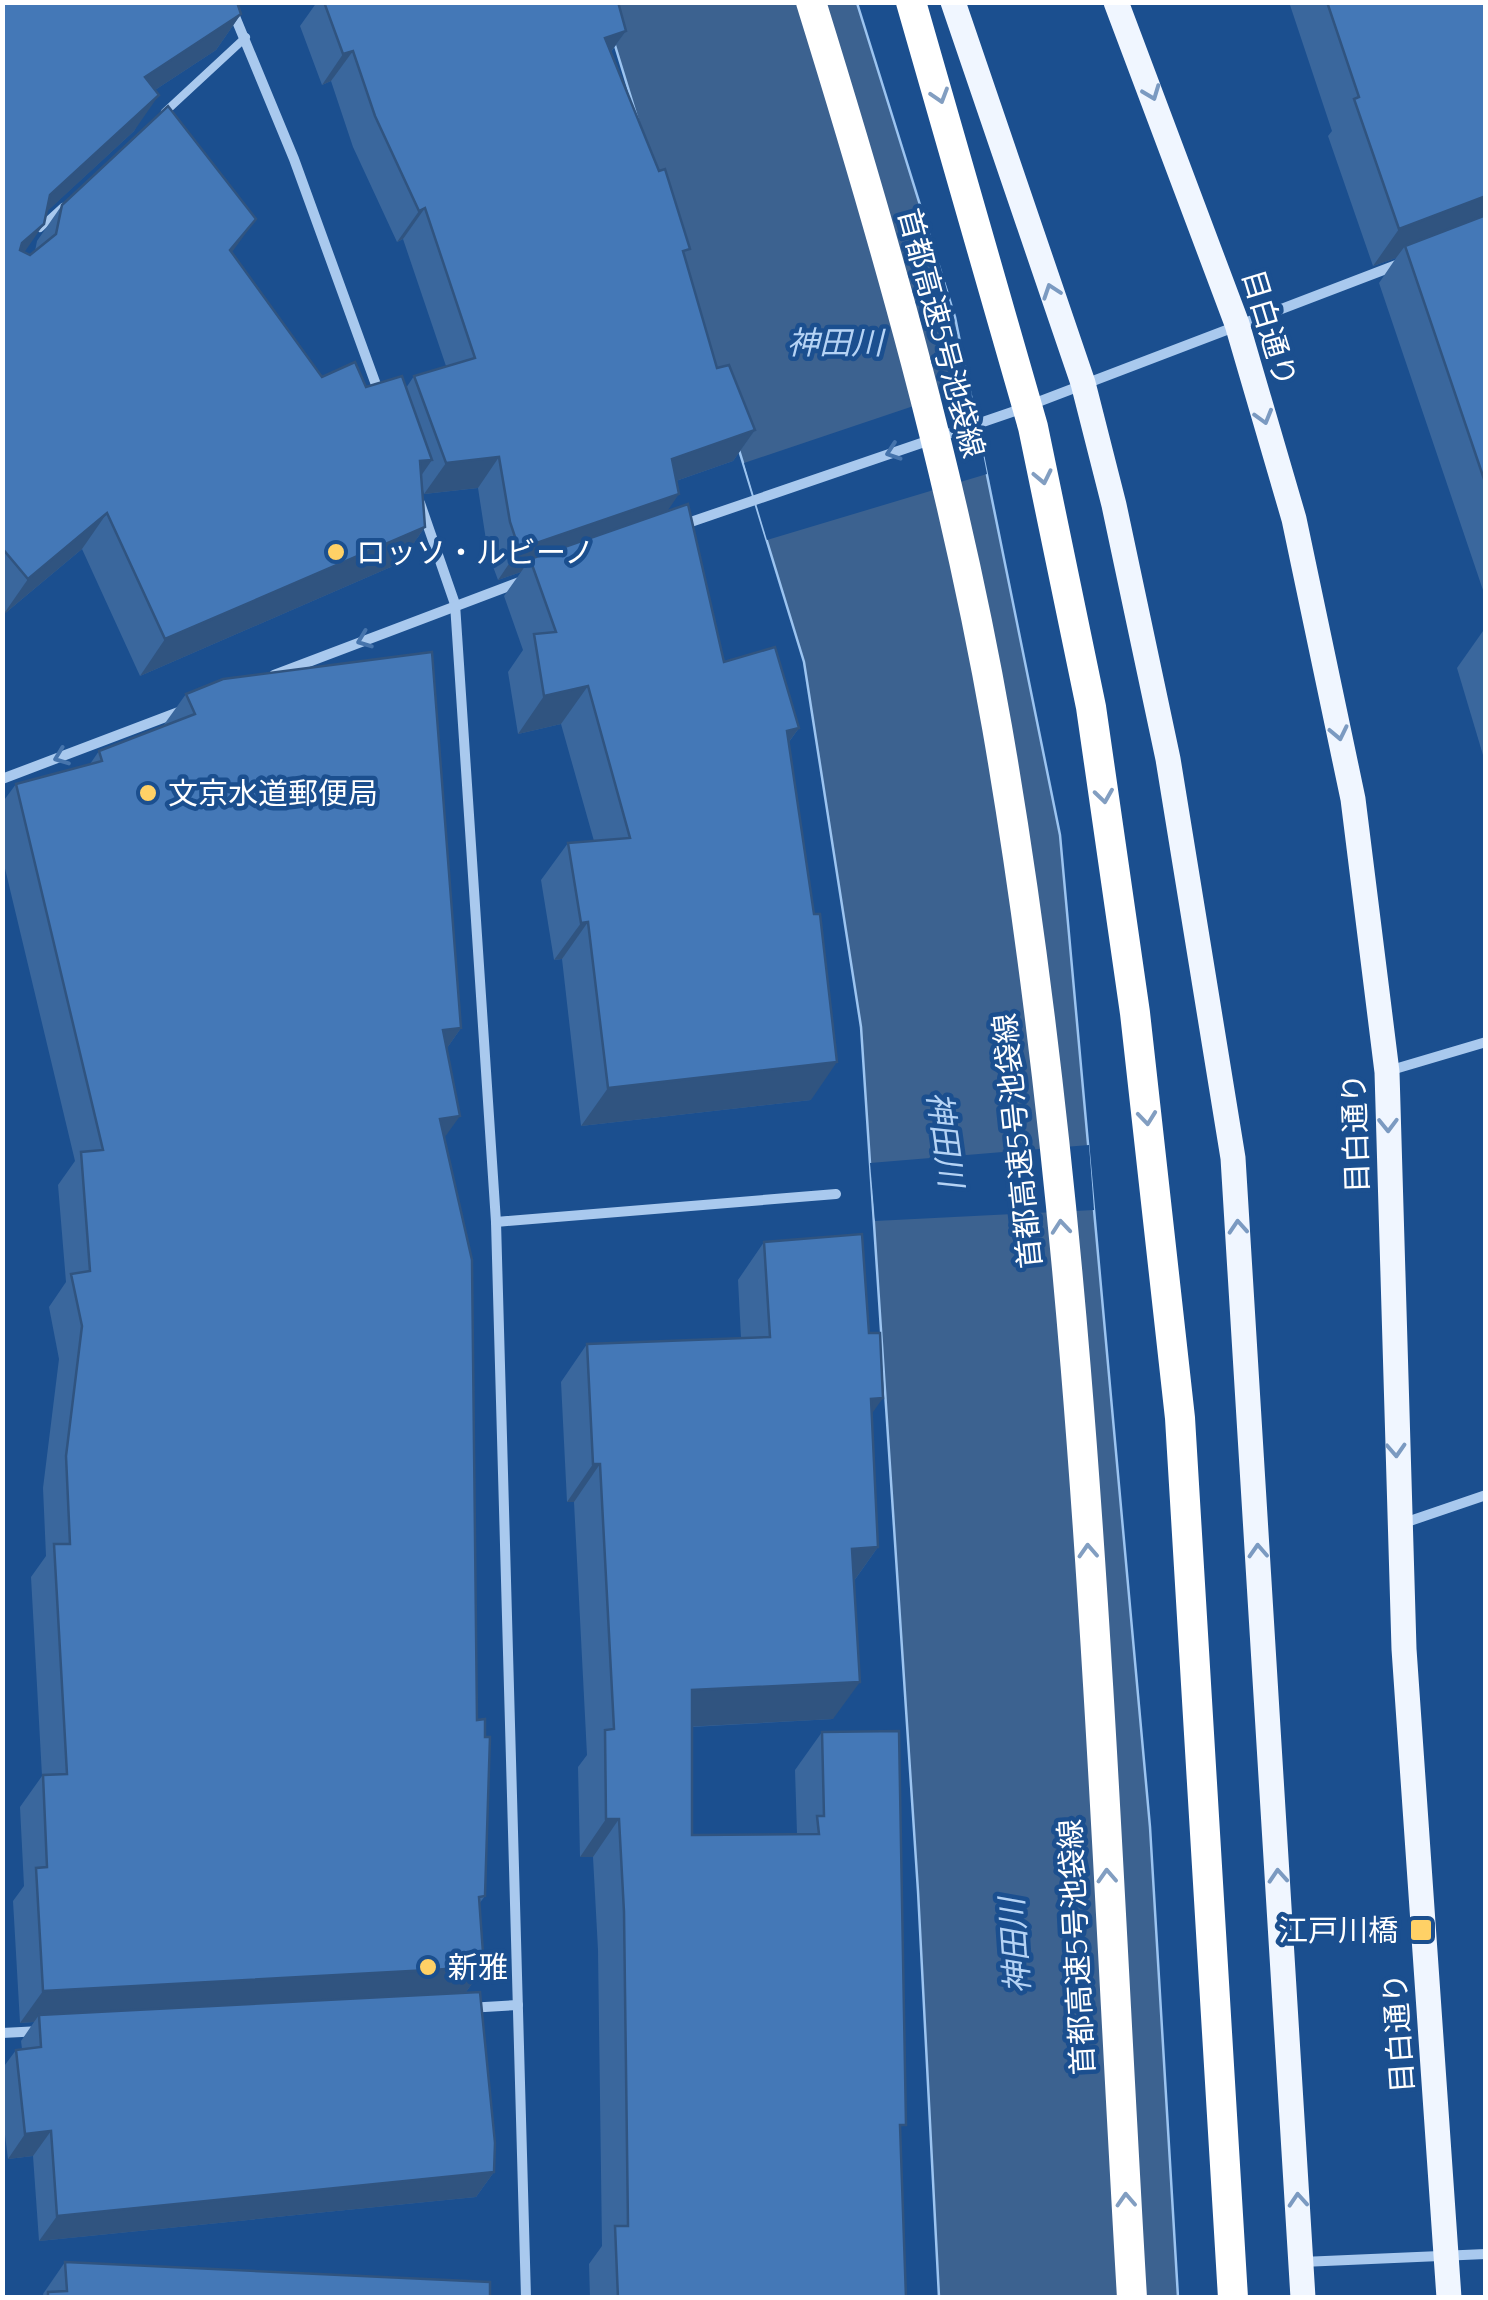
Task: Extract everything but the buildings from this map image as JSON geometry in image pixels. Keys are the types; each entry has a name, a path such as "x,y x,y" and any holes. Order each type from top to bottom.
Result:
{"highway":[{"name":"首都高速5号池袋線","path":"811,2 864,172 940,456 996,724 1042,1030 1082,1463 1132,2298"},
{"name":"首都高速5号池袋線","path":"911,2 1032,427 1091,708 1135,1012 1180,1418 1233,2298"}],"main road":[{"path":"953,2 1083,383 1129,568 1168,760 1233,1158 1303,2298"},
{"name":"目白通り","path":"1116,2 1237,324 1294,519 1354,799 1386,1072 1404,1650 1449,2298"}],"street":[{"path":"229,2 246,37 386,413"},
{"path":"678,526 985,421 1408,261"},
{"path":"413,486 455,604 496,1222 526,2298"},
{"path":"255,682 546,572"},
{"path":"2,779 201,703"},
{"path":"1386,1072 1486,1042"},
{"path":"496,1222 836,1194"},
{"path":"1400,1524 1486,1495"},
{"path":"459,2008 518,2005"},
{"path":"2,2033 62,2030"},
{"path":"1302,2262 1486,2254"}],"lane":[{"path":"160,117 246,37"},
{"path":"30,237 73,197"}],"water":[{"name":"神田川","path":"602,3 857,3 955,317 1060,835 1150,1827 1178,2297 939,2297 918,1891 861,1027 804,662"}],"pier":[{"path":"970,387 987,474 767,540 744,463"},
{"path":"1089,1145 1094,1210 875,1221 870,1163"}],"place":[{"name":"ロッソ・ルビーノ","path":"336,552"},
{"name":"文京水道郵便局","path":"148,793"},
{"name":"江戸川橋","path":"1421,1930"},
{"name":"新雅","path":"428,1967"}]}
